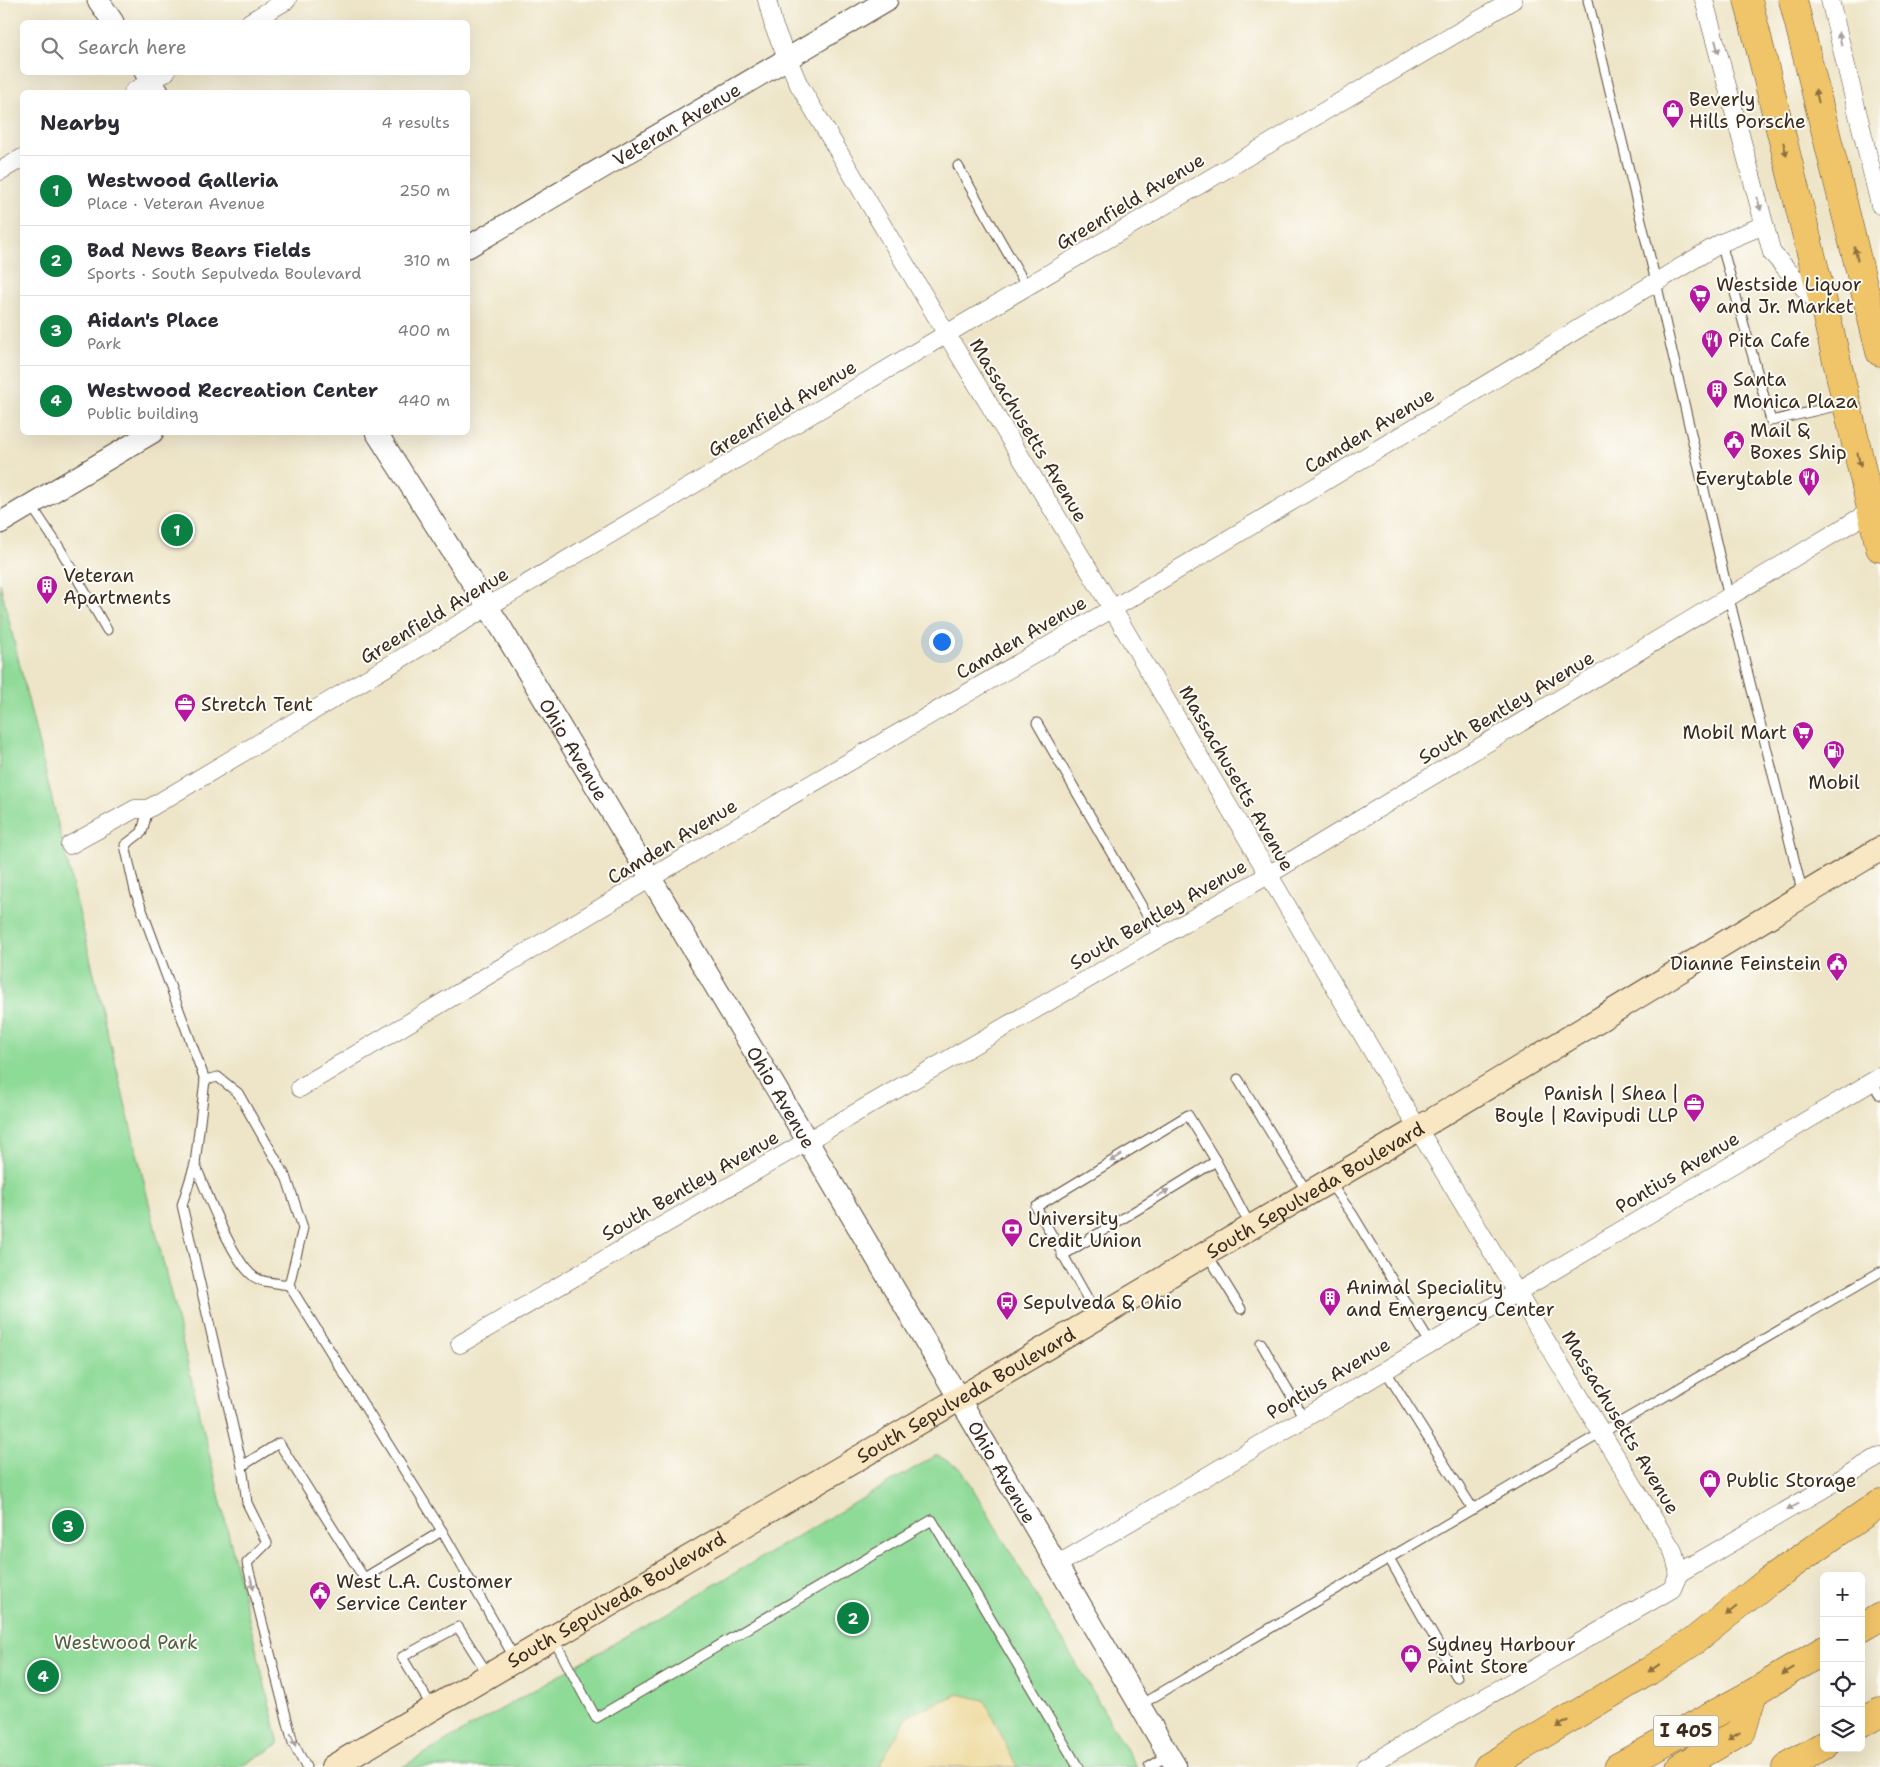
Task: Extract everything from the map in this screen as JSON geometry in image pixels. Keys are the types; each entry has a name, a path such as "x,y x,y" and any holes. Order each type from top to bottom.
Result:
{"main road":[{"path":"1748,0 1847,404 1880,548"},
{"path":"1793,0 1880,352"},
{"name":"South Sepulveda Boulevard","path":"333,1767 775,1505 1252,1227 1880,849"},
{"path":"1488,1767 1650,1671 1694,1641 1767,1582 1880,1503"},
{"path":"1865,1625 1880,1616"},
{"name":"I 405","path":"1618,1767 1753,1693 1820,1652"},
{"path":"1680,1767 1742,1731 1753,1693"},
{"path":"1865,1721 1880,1712"},
{"path":"1786,1767 1820,1747"}],"street":[{"path":"98,0 112,20"},
{"path":"253,20 287,0"},
{"name":"Massachusetts Avenue","path":"766,0 787,59 799,86 1112,608 1418,1128 1603,1432 1673,1551 1679,1573"},
{"name":"Veteran Avenue","path":"470,246 887,0"},
{"name":"Greenfield Avenue","path":"70,845 135,809 148,809 946,334 1513,0"},
{"path":"1704,0 1772,252 1824,310"},
{"path":"1830,0 1873,146 1880,205"},
{"path":"137,90 155,80"},
{"path":"0,171 20,159"},
{"name":"Camden Avenue","path":"300,1088 650,879 1112,608 1720,243 1764,225"},
{"path":"0,523 148,435"},
{"name":"Ohio Avenue","path":"378,435 489,607 807,1141 1172,1761"},
{"name":"South Bentley Avenue","path":"460,1344 1268,875 1871,511"},
{"name":"Pontius Avenue","path":"1057,1565 1518,1291 1877,1084"},
{"path":"1364,1767 1672,1589 1679,1573 1880,1456"}],"lane":[{"path":"1588,0 1729,598 1803,895"},
{"path":"958,166 1027,287"},
{"path":"1720,243 1772,421 1847,404"},
{"path":"31,505 59,548 107,630"},
{"path":"1037,723 1160,938"},
{"path":"148,809 142,832 125,845 135,891 205,1080 195,1164 182,1205 242,1466 247,1503 266,1544 247,1563 292,1743 306,1767"},
{"path":"205,1080 218,1078 238,1093 287,1179 302,1228 289,1285 442,1531 515,1660"},
{"path":"1238,1079 1308,1193"},
{"path":"1098,1317 1036,1207 1188,1115 1252,1227"},
{"path":"1062,1256 1216,1161"},
{"path":"195,1164 222,1229 239,1260 256,1279 289,1285"},
{"path":"1328,1181 1353,1215 1430,1343"},
{"path":"1206,1253 1240,1309"},
{"path":"1140,1705 1603,1432 1880,1272"},
{"path":"1261,1344 1304,1418"},
{"path":"1385,1370 1473,1509"},
{"path":"242,1466 279,1443 364,1578 442,1531"},
{"path":"553,1638 596,1718 932,1520 1078,1767"},
{"path":"1389,1558 1457,1677"},
{"path":"432,1708 402,1657 458,1627 489,1676"},
{"path":"1149,1767 1172,1761"}],"green space":[{"name":"Westwood Park","path":"0,583 279,1744 240,1767 0,1767"},
{"path":"937,1455 962,1470 1137,1767 402,1767"}],"sand":[{"path":"958,1694 984,1700 1017,1767 881,1767 881,1762 908,1715"}],"place":[{"name":"Beverly Hills Porsche","path":"1673,129"},
{"name":"Westside Liquor and Jr. Market","path":"1700,314"},
{"name":"Pita Cafe","path":"1712,359"},
{"name":"Santa Monica Plaza","path":"1717,409"},
{"name":"Mail & Boxes Ship","path":"1734,460"},
{"name":"Everytable","path":"1809,497"},
{"name":"Westwood Galleria","path":"177,530"},
{"name":"Veteran Apartments","path":"47,605"},
{"name":"Stretch Tent","path":"185,723"},
{"name":"Mobil Mart","path":"1803,751"},
{"name":"Mobil","path":"1834,770"},
{"name":"Dianne Feinstein","path":"1837,982"},
{"name":"Panish | Shea | Boyle | Ravipudi LLP","path":"1694,1123"},
{"name":"University Credit Union","path":"1012,1248"},
{"name":"Animal Speciality and Emergency Center","path":"1330,1317"},
{"name":"Sepulveda & Ohio","path":"1007,1321"},
{"name":"Public Storage","path":"1710,1499"},
{"name":"Aidan's Place","path":"68,1526"},
{"name":"West L.A. Customer Service Center","path":"320,1611"},
{"name":"Bad News Bears Fields","path":"853,1618"},
{"name":"Sydney Harbour Paint Store","path":"1411,1674"},
{"name":"Westwood Recreation Center","path":"43,1676"}]}
